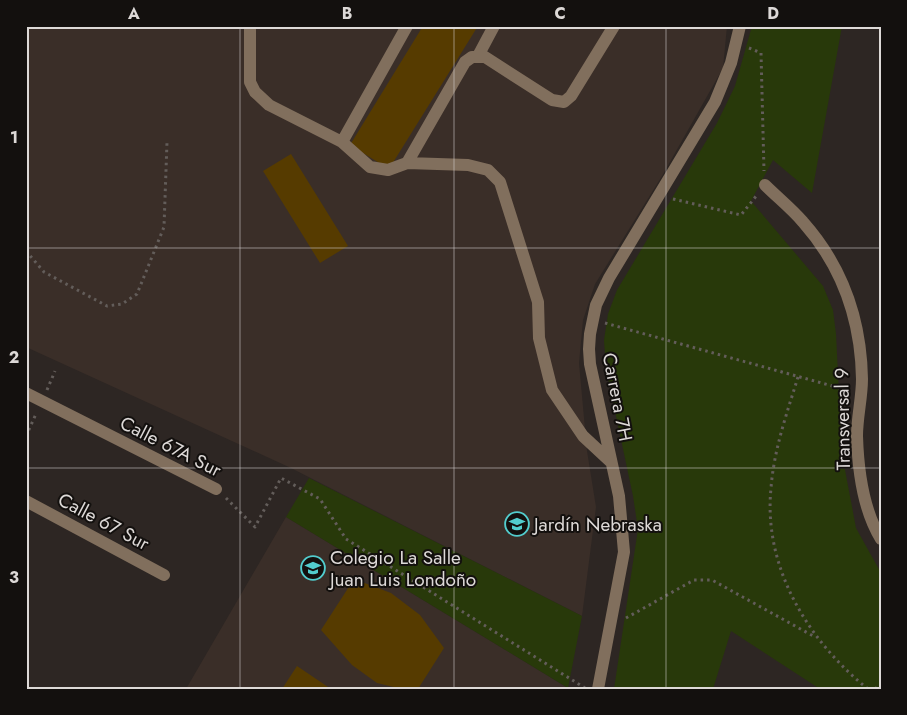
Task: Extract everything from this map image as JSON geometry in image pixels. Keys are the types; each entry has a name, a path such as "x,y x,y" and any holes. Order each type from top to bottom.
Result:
{"street":[{"path":"250,26 250,82 255,92 269,106 342,142 370,167 388,170 407,163 474,166 488,170 500,182 538,302 539,338 552,390 583,436 611,462"},
{"path":"342,142 407,26"},
{"path":"478,56 494,26"},
{"path":"407,163 464,62 478,56 485,57 552,100 564,102 571,96 614,26"},
{"name":"Carrera 7H","path":"598,689 624,552 621,511 590,364 592,320 602,291 715,102 729,70 740,26"},
{"name":"Transversal 9","path":"764,185 803,221 831,258 843,283 856,325 862,380 857,435 860,467 871,520 881,538"},
{"name":"Calle 67A Sur","path":"26,393 216,489"},
{"name":"Calle 67 Sur","path":"26,501 164,575"}],"path":[{"path":"659,195 741,215 764,185 761,53 737,42"},
{"path":"26,251 44,272 107,306 122,304 137,294 164,227 167,142"},
{"path":"592,320 860,394"},
{"path":"798,377 778,444 770,489 772,535 787,591 816,638 848,673 868,689"},
{"name":"Calle 67A Sur","path":"216,489 255,526 281,478 320,498 346,539 585,689"},
{"path":"610,627 694,580 712,580 816,638"},
{"path":"875,689 881,684"}],"shaded area":[{"path":"26,26 727,26 723,68 662,176 595,284 583,320 579,363 587,451 596,507 582,616 291,468 26,347"},
{"name":"Colegio La Salle Juan Luis Londoño","path":"286,517 568,688 568,689 186,689"}],"green space":[{"path":"752,26 842,26 812,193 773,160 751,201 823,286 833,310 842,454 856,528 881,573 881,689 820,689 731,631 713,689 614,689 638,529 633,496 606,369 604,340 608,314 617,290 717,123 735,86"},
{"path":"309,478 582,616 568,688 286,517"}],"building":[{"path":"423,26 478,26 389,169 350,145"},
{"path":"291,154 348,246 320,263 263,171"},
{"path":"354,579 391,593 420,615 444,648 418,689 402,689 377,683 352,665 321,630"},
{"path":"297,666 331,689 282,689"}],"place":[{"name":"Jardín Nebraska","path":"517,524"},
{"name":"Colegio La Salle Juan Luis Londoño","path":"313,568"}]}
